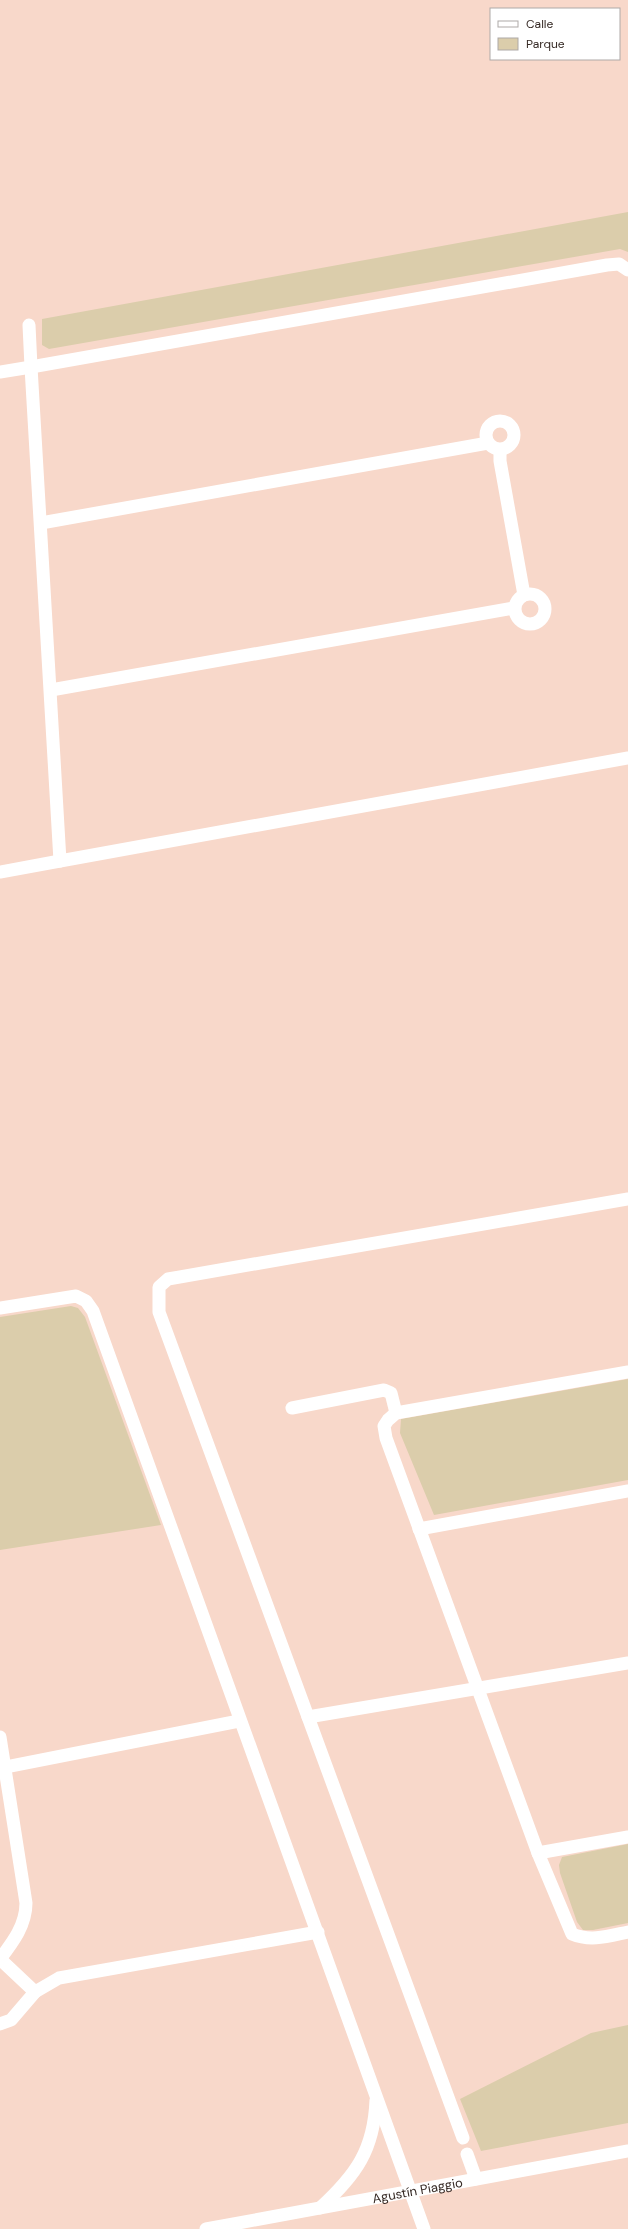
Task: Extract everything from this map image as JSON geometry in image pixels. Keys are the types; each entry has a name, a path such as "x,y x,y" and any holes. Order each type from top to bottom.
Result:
{"street":[{"path":"0,372 607,265 619,264 628,270"},
{"path":"29,325 60,861"},
{"path":"497,422 506,422 513,429 514,438 509,447 500,450 495,449 488,443 486,434 490,426 497,422"},
{"path":"41,523 488,443"},
{"path":"500,450 500,461 524,595"},
{"path":"534,594 543,600 545,605 544,615 537,623 526,624 518,618 514,608 517,600 524,595 534,594"},
{"path":"51,690 514,608"},
{"path":"0,872 628,758"},
{"path":"462,2138 159,1312 159,1287 168,1279 628,1201"},
{"path":"0,1308 76,1296 86,1301 93,1311 239,1721 412,2190 424,2229"},
{"path":"628,1372 396,1413 384,1426 419,1529 479,1688 538,1853 572,1934 583,1938 595,1939 628,1932"},
{"path":"292,1408 384,1390 391,1393 396,1413"},
{"path":"419,1529 628,1491"},
{"path":"308,1717 628,1663"},
{"path":"2,1767 239,1721"},
{"path":"0,1737 2,1767 26,1903 26,1916 15,1939 0,1959 35,1992"},
{"path":"538,1853 628,1837"},
{"path":"0,2024 11,2020 35,1992 59,1978 318,1932"},
{"path":"320,2208 353,2173 364,2156 372,2139 375,2121 376,2092"},
{"name":"Agustín Piaggio","path":"206,2229 628,2151"},
{"path":"467,2154 476,2179"}],"green space":[{"path":"628,212 628,252 620,249 49,349 42,345 42,319"},
{"path":"71,1306 78,1308 85,1317 161,1525 0,1550 0,1317"},
{"path":"628,1379 628,1480 434,1515 400,1433 401,1419"},
{"path":"628,1844 628,1923 593,1930 583,1930 577,1922 560,1873 559,1865 562,1857"},
{"path":"628,2025 628,2123 481,2151 460,2099 591,2033"}]}
